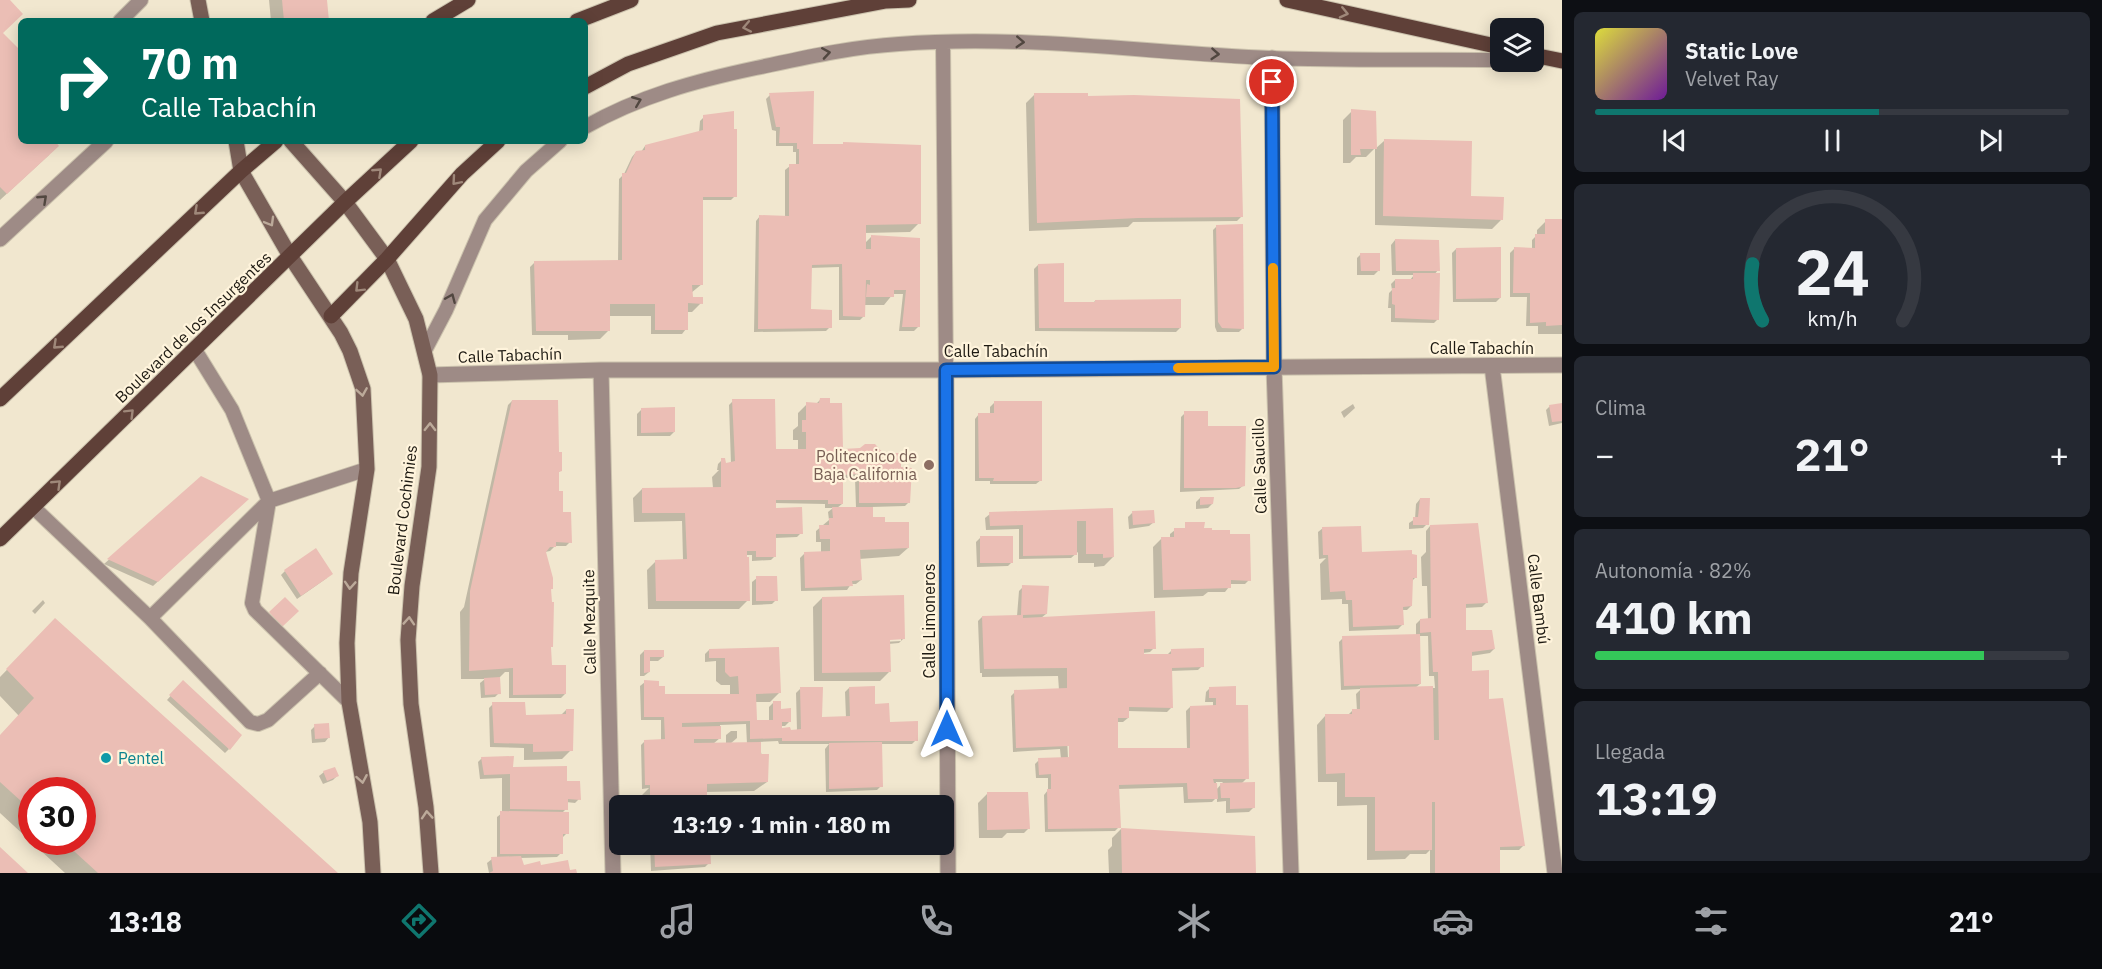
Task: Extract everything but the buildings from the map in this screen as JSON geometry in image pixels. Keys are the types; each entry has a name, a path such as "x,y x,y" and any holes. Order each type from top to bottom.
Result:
{"main road":[{"path":"198,0 201,18"},
{"path":"438,18 468,0"},
{"path":"585,18 631,0"},
{"path":"588,85 628,64 717,33 886,1 909,0"},
{"path":"1287,0 1490,45"},
{"path":"1544,57 1560,61"},
{"path":"236,144 241,171 290,256 331,316 350,351 363,389 367,469 351,573 347,643 349,702 370,822 373,873"},
{"path":"0,399 241,171 272,144"},
{"name":"Boulevard Cochimies","path":"294,144 345,202 387,259 416,319 430,375 429,467 412,586 408,640 411,704 426,807 431,873"},
{"name":"Boulevard de los Insurgentes","path":"0,539 345,202 408,144"},
{"path":"331,316 387,259 462,174 495,144"}],"street":[{"name":"Calle Saucillo","path":"1272,58 1274,367 1291,873"},
{"path":"0,239 103,144"},
{"name":"Calle Tabachín","path":"430,375 602,370 1562,365"},
{"name":"Calle Bambú","path":"1492,366 1555,873"},
{"name":"Calle Mezquite","path":"602,370 613,873"},
{"name":"Calle Limoneros","path":"946,370 948,873"}],"lane":[{"path":"123,18 141,0"},
{"path":"943,42 946,370"},
{"path":"588,125 612,112 662,91 735,72 825,53 898,44 1014,42 1272,58 1490,60"},
{"path":"1544,60 1560,61"},
{"path":"425,350 446,310 485,220 526,171 557,144"},
{"path":"195,350 232,410 269,501 252,603 255,610 349,702"},
{"path":"150,618 269,501 367,469"},
{"path":"33,507 150,618 250,722 258,724 268,720 320,673"}],"slow traffic":[{"path":"1178,368 1274,367 1273,268"}],"place":[{"name":"Politecnico de Baja California","path":"929,465"},
{"name":"Pentel","path":"106,758"}],"route":[{"path":"947,729 946,370 1274,367 1272,82"}]}
